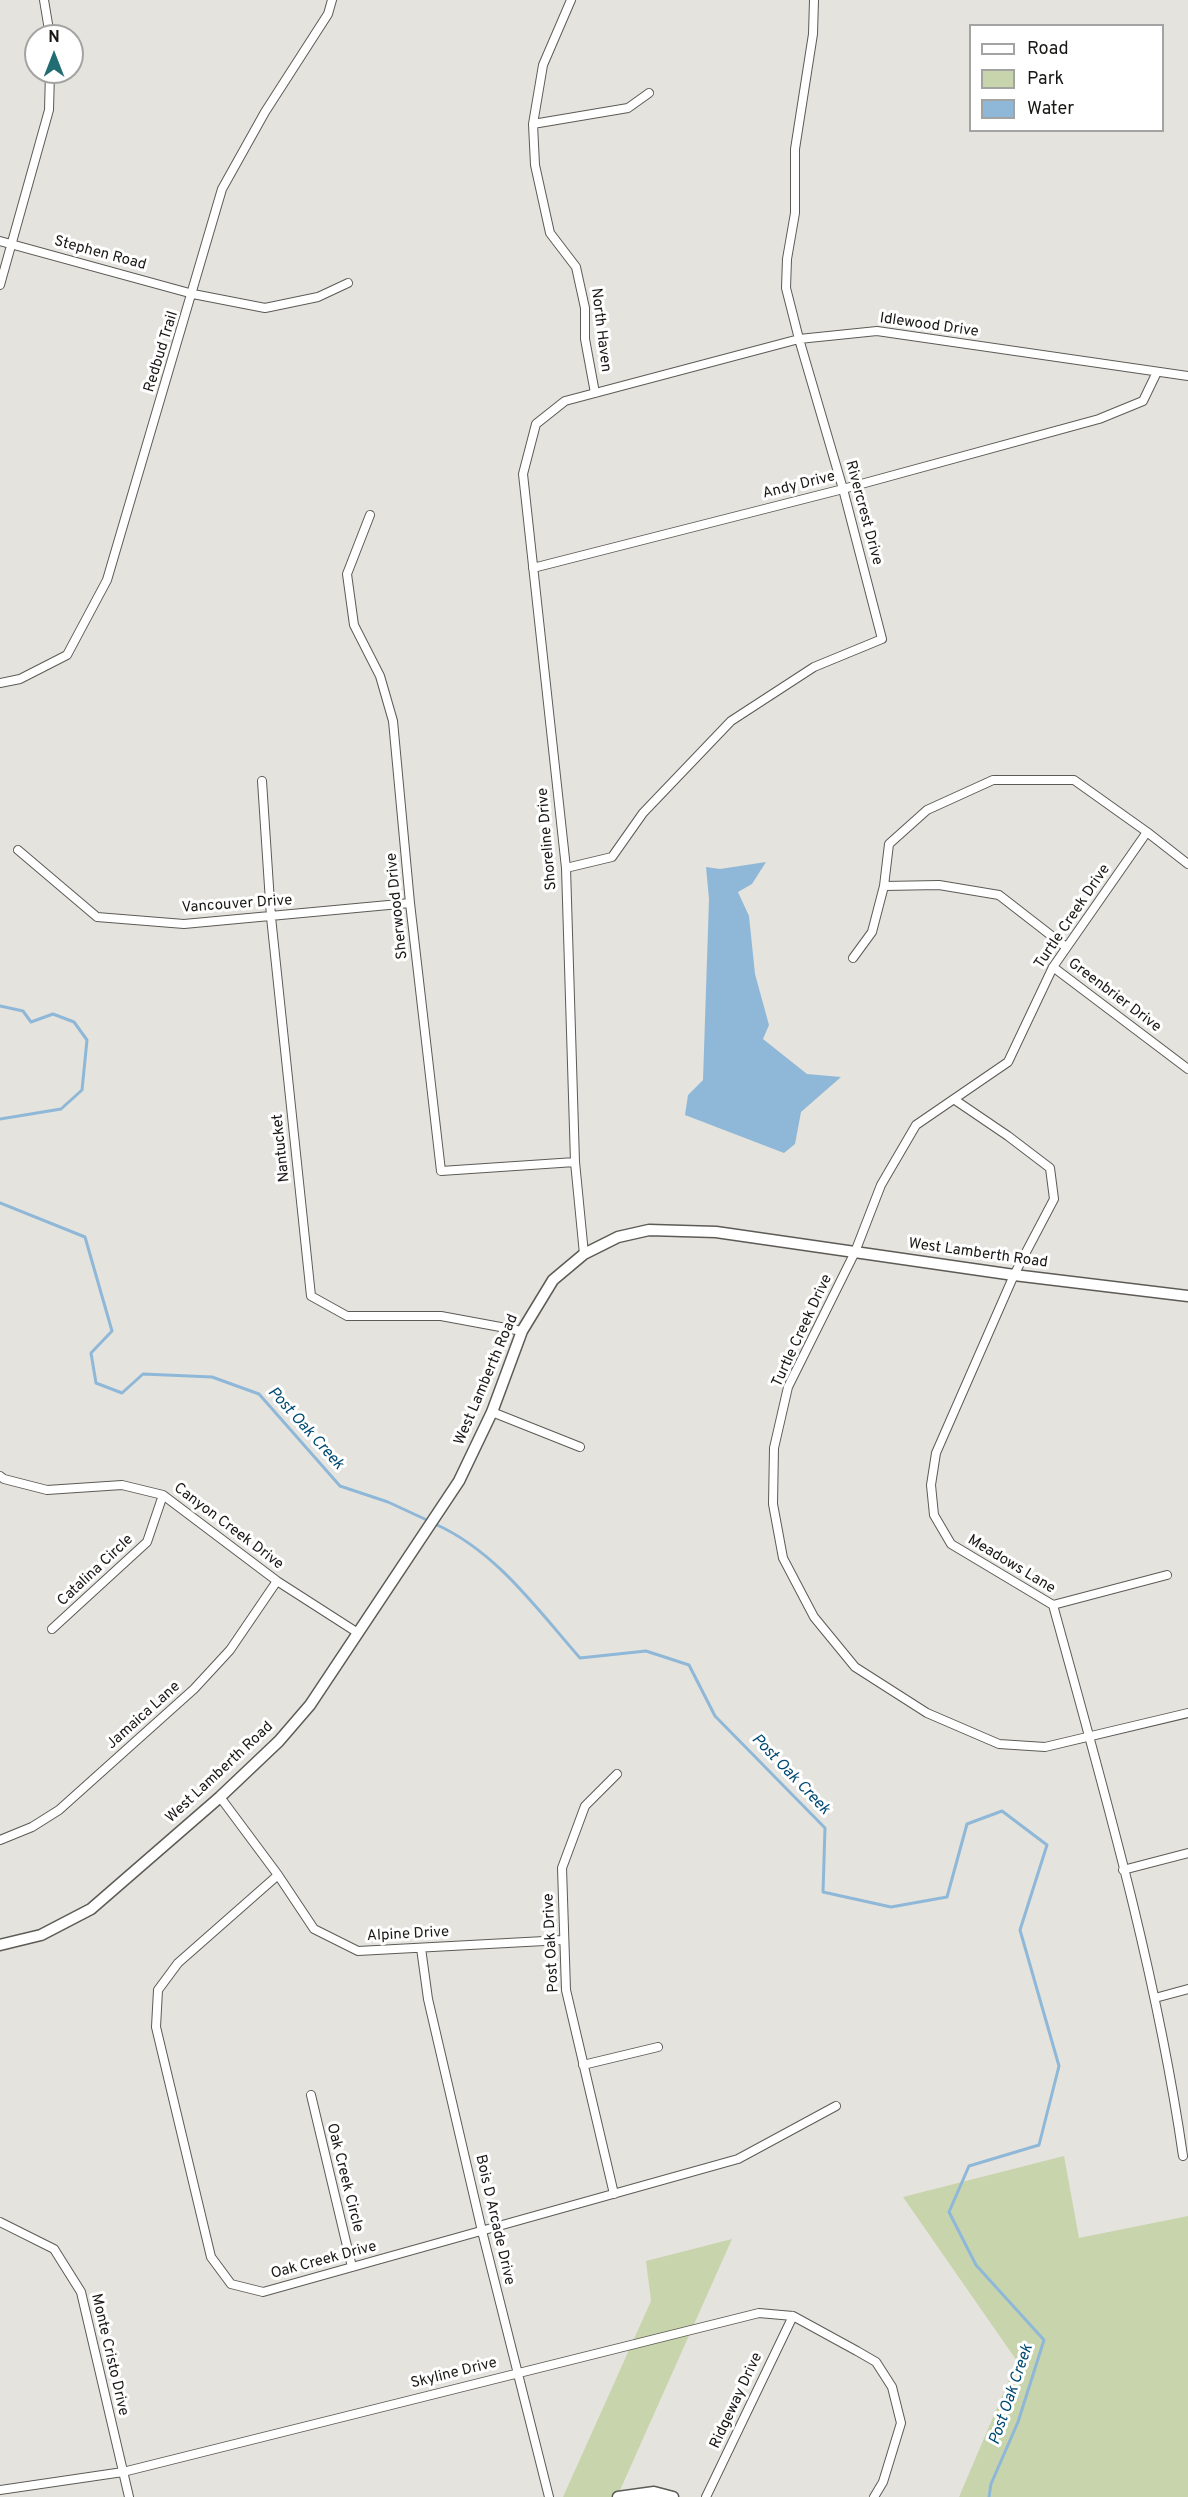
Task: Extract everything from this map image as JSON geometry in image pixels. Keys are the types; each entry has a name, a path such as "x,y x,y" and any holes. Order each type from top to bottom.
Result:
{"street":[{"path":"44,0 48,24"},
{"name":"Redbud Trail","path":"0,683 20,679 68,655 107,580 193,294 222,189 265,112 327,14 332,0"},
{"name":"North Haven","path":"571,0 543,65 533,124 535,165 550,233 576,267 585,308 585,339 595,393"},
{"name":"Rivercrest Drive","path":"566,868 612,857 643,813 731,721 814,667 882,639 843,489 786,288 787,259 795,213 795,149 813,34 813,0"},
{"path":"0,285 49,110 50,84"},
{"path":"533,124 628,108 649,93"},
{"name":"Stephen Road","path":"0,241 193,294 265,308 318,297 348,283"},
{"name":"Idlewood Drive","path":"536,424 565,401 799,339 877,331 1188,376"},
{"name":"Andy Drive","path":"532,568 843,489 1099,419 1143,401 1157,372"},
{"name":"Shoreline Drive","path":"536,424 523,474 566,868 575,1162 584,1254"},
{"name":"Sherwood Drive","path":"370,515 348,574 354,625 380,676 393,721 410,903 441,1171 575,1162"},
{"path":"853,958 872,932 884,886 889,844 927,810 993,780 1074,780 1148,832 1188,864"},
{"name":"Nantucket","path":"262,781 271,917 311,1296 348,1316 441,1316 522,1331"},
{"name":"Turtle Creek Drive","path":"1148,832 1053,967 1008,1062 916,1125 881,1185 855,1252 788,1387 774,1448 773,1504 783,1558 814,1617 855,1667 927,1713 999,1743 1045,1747 1188,1713"},
{"name":"Vancouver Drive","path":"18,850 97,917 184,924 410,903"},
{"name":"Greenbrier Drive","path":"884,886 939,885 999,896 1066,947"},
{"name":"Greenbrier Drive","path":"1053,967 1188,1069"},
{"name":"Meadows Lane","path":"955,1100 1050,1168 1054,1199 1014,1275 936,1453 932,1485 934,1515 951,1544 1053,1605 1155,1998 1183,2156"},
{"name":"West Lamberth Road","path":"0,1945 41,1935 91,1909 220,1797 279,1741 310,1705 459,1481 492,1412 522,1331 553,1280 584,1254 618,1237 650,1230 716,1232 1014,1275 1188,1296"},
{"path":"492,1412 580,1447"},
{"name":"Canyon Creek Drive","path":"1,1479 46,1490 122,1485 163,1495 277,1581 358,1632"},
{"name":"Catalina Circle","path":"52,1629 147,1542 163,1495"},
{"path":"1053,1605 1167,1575"},
{"name":"Jamaica Lane","path":"0,1840 32,1827 59,1810 194,1689 230,1650 277,1581"},
{"name":"Post Oak Drive","path":"614,2194 566,1990 562,1868 585,1806 617,1774"},
{"name":"Alpine Drive","path":"220,1797 278,1875 314,1929 358,1951 563,1940"},
{"path":"1123,1870 1188,1853"},
{"name":"Oak Creek Drive","path":"278,1875 178,1963 158,1990 156,2027 211,2257 231,2284 263,2292 738,2159 836,2106"},
{"name":"Bois D Arcade Drive","path":"421,1948 428,1999 482,2231 549,2497"},
{"path":"1155,1998 1188,1989"},
{"path":"583,2065 658,2047"},
{"name":"Oak Creek Circle","path":"311,2095 352,2267"},
{"path":"1178,2123 1188,2120"},
{"name":"Monte Cristo Drive","path":"0,2222 54,2249 81,2292 129,2497"},
{"name":"Skyline Drive","path":"0,2490 123,2472 759,2313 793,2316 876,2362 892,2387 901,2423 883,2482 874,2497"},
{"name":"Ridgeway Drive","path":"706,2497 793,2316"},
{"path":"618,2497 633,2493 654,2493 673,2497"}],"green space":[{"path":"1064,2156 1079,2238 1188,2216 1188,2497 959,2497 1017,2361 903,2197"},
{"path":"732,2239 617,2497 563,2497 651,2301 646,2261"}],"water":[{"path":"766,862 752,884 738,892 749,916 755,974 769,1025 763,1039 807,1074 841,1077 801,1112 795,1144 784,1153 685,1115 688,1095 703,1080 709,899 706,867 720,869"}],"waterway":[{"name":"Post Oak Creek","path":"0,1006 23,1011 31,1022 53,1014 74,1022 87,1040 82,1090 61,1109 0,1119"},
{"name":"Post Oak Creek","path":"0,1203 85,1237 112,1331 91,1353 96,1383 122,1393 143,1374 212,1377 259,1394 340,1486 388,1502 429,1521"},
{"name":"Post Oak Creek","path":"435,1524 477,1549 496,1565 531,1601 580,1658 646,1651 689,1665 715,1716 825,1828 823,1892 891,1907 947,1897 967,1824 1002,1811 1047,1845 1020,1930 1059,2066 1039,2145 969,2166 949,2212 976,2265 1044,2340 1018,2422 991,2484 989,2497"}]}
